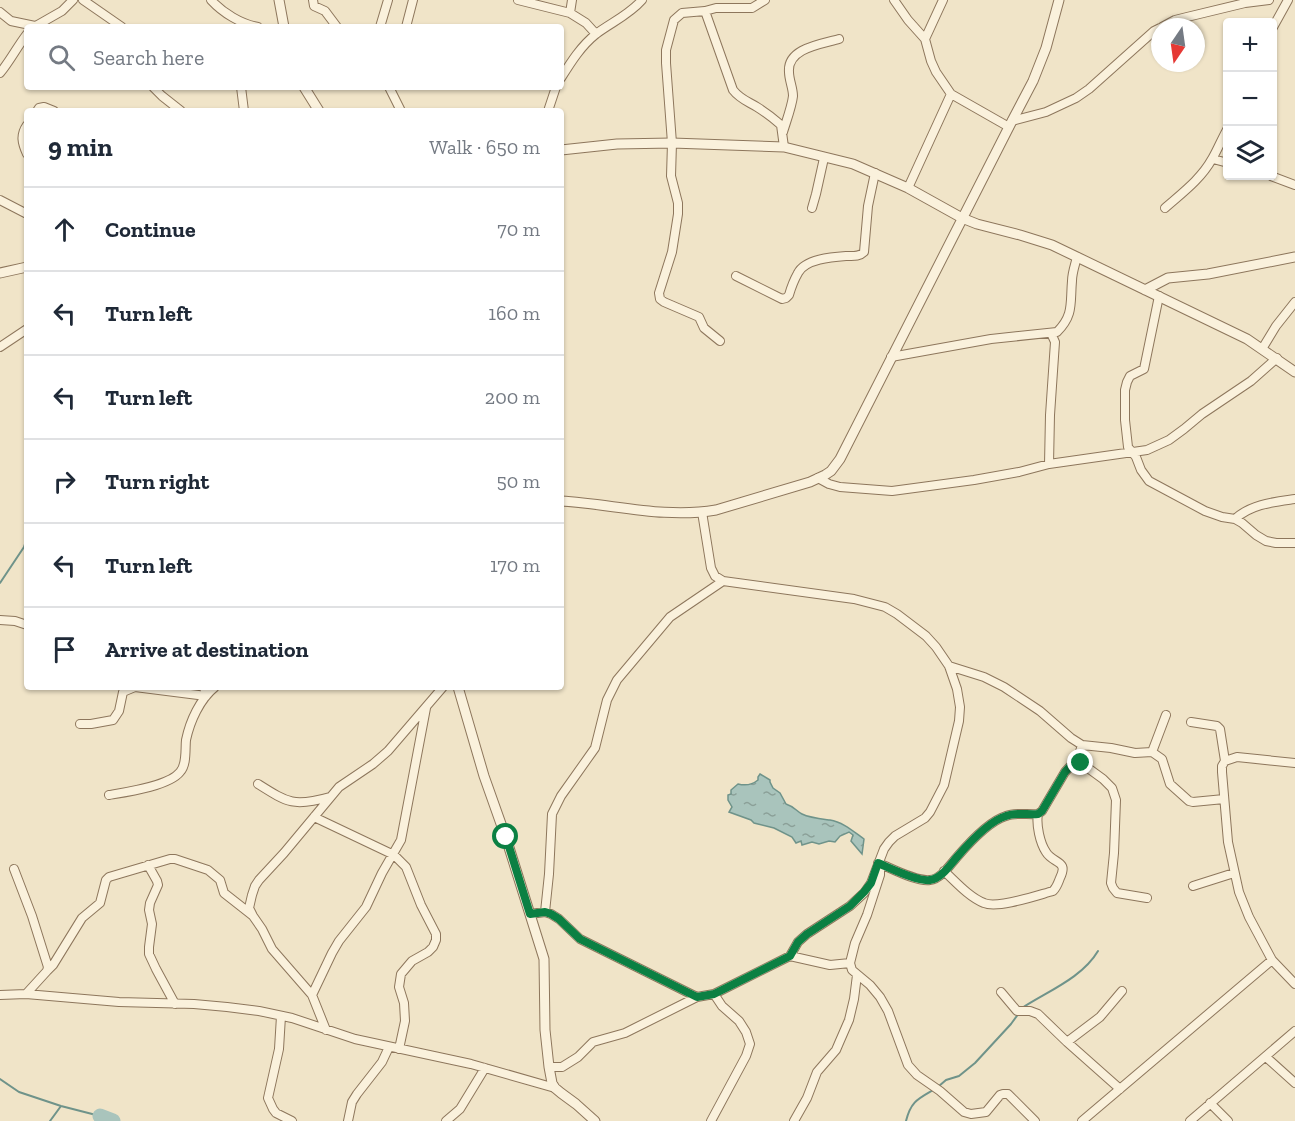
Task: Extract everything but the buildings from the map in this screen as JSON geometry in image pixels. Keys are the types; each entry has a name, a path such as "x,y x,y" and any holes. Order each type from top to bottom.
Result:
{"street":[{"path":"38,24 62,11 73,0"},
{"path":"83,0 118,24"},
{"path":"211,0 232,17 248,24"},
{"path":"279,0 283,24"},
{"path":"313,0 314,6 325,11 335,24"},
{"path":"381,24 388,0"},
{"path":"407,24 413,0"},
{"path":"518,0 570,13 586,23 596,34"},
{"path":"570,13 572,0"},
{"path":"564,73 577,52 596,34 620,19 642,0"},
{"path":"720,341 704,328 699,317 660,299 659,293 672,252 678,214 678,203 671,176 672,142 666,50 674,20 682,13 716,8 752,8 765,0"},
{"path":"894,0 925,39 936,72 951,94 1010,124 1046,112 1076,98 1151,34"},
{"path":"925,39 943,0"},
{"path":"564,501 640,511 702,512 716,510 818,478 831,471 840,459 1033,81 1046,48 1059,0"},
{"path":"1183,18 1245,3 1269,0"},
{"path":"1277,20 1288,0"},
{"path":"705,11 733,90 745,102 756,106 781,124 784,147"},
{"path":"0,12 11,21 25,24"},
{"path":"0,74 24,39"},
{"path":"782,134 793,96 788,70 791,60 798,52 840,39"},
{"path":"156,90 177,108"},
{"path":"241,90 244,108"},
{"path":"306,90 317,108"},
{"path":"392,90 400,108"},
{"path":"549,108 554,90"},
{"path":"908,188 951,94"},
{"path":"24,129 22,132 24,147"},
{"path":"1165,208 1203,173 1213,159 1223,137"},
{"path":"564,150 617,144 672,142 784,147 853,164 908,188 962,218 1052,245 1239,335 1295,372"},
{"path":"812,208 824,158"},
{"path":"1213,159 1223,162"},
{"path":"736,276 782,299 789,295 798,271 806,264 862,254 875,172"},
{"path":"1277,178 1295,185"},
{"path":"0,200 24,212"},
{"path":"891,357 991,339 1057,332 1063,327 1070,313 1072,279 1077,257"},
{"path":"1145,290 1168,278 1208,274 1295,257"},
{"path":"0,273 24,268"},
{"path":"1159,296 1144,369 1130,376 1125,390 1125,420 1128,447 1131,453 1136,457 1149,481 1205,511 1235,519 1266,541 1295,543"},
{"path":"1262,349 1295,302"},
{"path":"0,347 24,331"},
{"path":"1049,464 1055,342 1051,333"},
{"path":"818,478 840,487 892,491 974,480 1049,464 1147,450 1169,440 1202,414 1251,381 1276,358"},
{"path":"1235,519 1243,511 1254,507 1295,499"},
{"path":"549,1067 562,1067 578,1057 593,1042 625,1033 697,997 714,994 790,956 798,942 807,934 850,906 864,892 871,883 884,849 895,836 925,818 945,785 960,707 949,666 936,647 926,636 885,607 854,599 723,581 715,576 711,568 702,512"},
{"path":"545,912 552,814 561,796 595,747 611,690 670,617 723,581"},
{"path":"0,620 24,624"},
{"path":"949,666 984,677 1004,687 1040,711 1082,745 1135,753 1152,752 1162,759 1170,784 1189,801 1224,799"},
{"path":"80,724 113,720 123,692 128,690"},
{"path":"109,795 150,787 179,773 183,766 189,729 205,691 188,690"},
{"path":"326,1030 312,995 272,949 249,908 249,903 255,886 339,787 388,751 440,690"},
{"path":"459,690 484,776 544,959 544,1030 552,1083 555,1088"},
{"path":"312,995 339,941 366,907 400,840 426,707"},
{"path":"1152,752 1166,715"},
{"path":"1191,722 1217,726 1220,729 1225,761 1222,771 1228,842 1239,892 1249,917 1272,960 1295,984"},
{"path":"878,863 919,879 934,880 994,821 1007,815 1038,814 1042,811 1065,772 1078,758 1082,745"},
{"path":"1225,761 1237,757 1295,763"},
{"path":"1078,758 1112,788 1116,800 1111,883 1113,888 1117,893 1147,898"},
{"path":"258,784 279,798 295,804 331,797"},
{"path":"944,871 964,889 987,904 1016,902 1053,891 1063,873 1063,867 1046,852 1037,826 1038,814"},
{"path":"315,817 394,855 406,867 421,905 436,934 434,947 412,962 401,974 399,987 404,1003 405,1021 399,1049"},
{"path":"26,994 53,965 82,918 100,903 106,880 109,877 175,859 208,870 220,880 224,893 253,916"},
{"path":"878,863 880,875 850,963 852,970 870,985 888,1011 908,1065 917,1075 964,1112 971,1114 986,1112 1000,1095 1005,1093 1035,1121"},
{"path":"148,866 158,885 149,910 152,924 149,954 175,1004"},
{"path":"14,869 32,916 48,967 47,971"},
{"path":"1193,886 1234,873"},
{"path":"530,914 545,912 559,919 580,939 697,997"},
{"path":"790,956 830,965 850,963"},
{"path":"1082,1121 1272,960"},
{"path":"794,1121 807,1098 817,1072 836,1050 849,1020 857,975"},
{"path":"1067,1042 1100,1017 1122,991"},
{"path":"1000,992 1019,1011 1038,1014 1120,1089"},
{"path":"0,994 227,1007 281,1016 355,1039 485,1068 555,1088 595,1121"},
{"path":"711,1121 746,1056 750,1044 739,1021 722,1006 714,994"},
{"path":"281,1016 279,1049 268,1098 276,1113 292,1121"},
{"path":"1190,1121 1295,1031"},
{"path":"348,1121 352,1102 382,1062 389,1047"},
{"path":"1266,1057 1295,1083"},
{"path":"446,1121 460,1109 485,1068"},
{"path":"1210,1103 1228,1121"}],"water":[{"path":"760,774 770,780 773,788 780,793 786,804 800,813 839,823 864,839 862,854 851,841 853,835 849,832 840,836 835,842 819,844 812,842 802,845 801,841 796,843 792,837 774,828 754,823 729,812 732,807 728,795 731,794 731,790 738,784 753,783 758,780"}],"waterway":[{"path":"0,583 24,547"},
{"path":"1022,1008 1074,976 1091,961 1098,951"},
{"path":"939,1086 946,1080 959,1076 975,1063 1019,1013"},
{"path":"0,1079 19,1092 100,1116"},
{"path":"906,1121 916,1101 935,1089"},
{"path":"50,1121 61,1106"},
{"path":"100,1116 113,1121"}],"route":[{"path":"506,837 530,914 545,912 551,914 580,939 697,997 714,994 790,956 798,942 807,934 850,906 864,892 871,883 878,863 919,879 934,880 994,821 1007,815 1038,814 1042,811 1065,772 1078,758 1081,763"}]}
